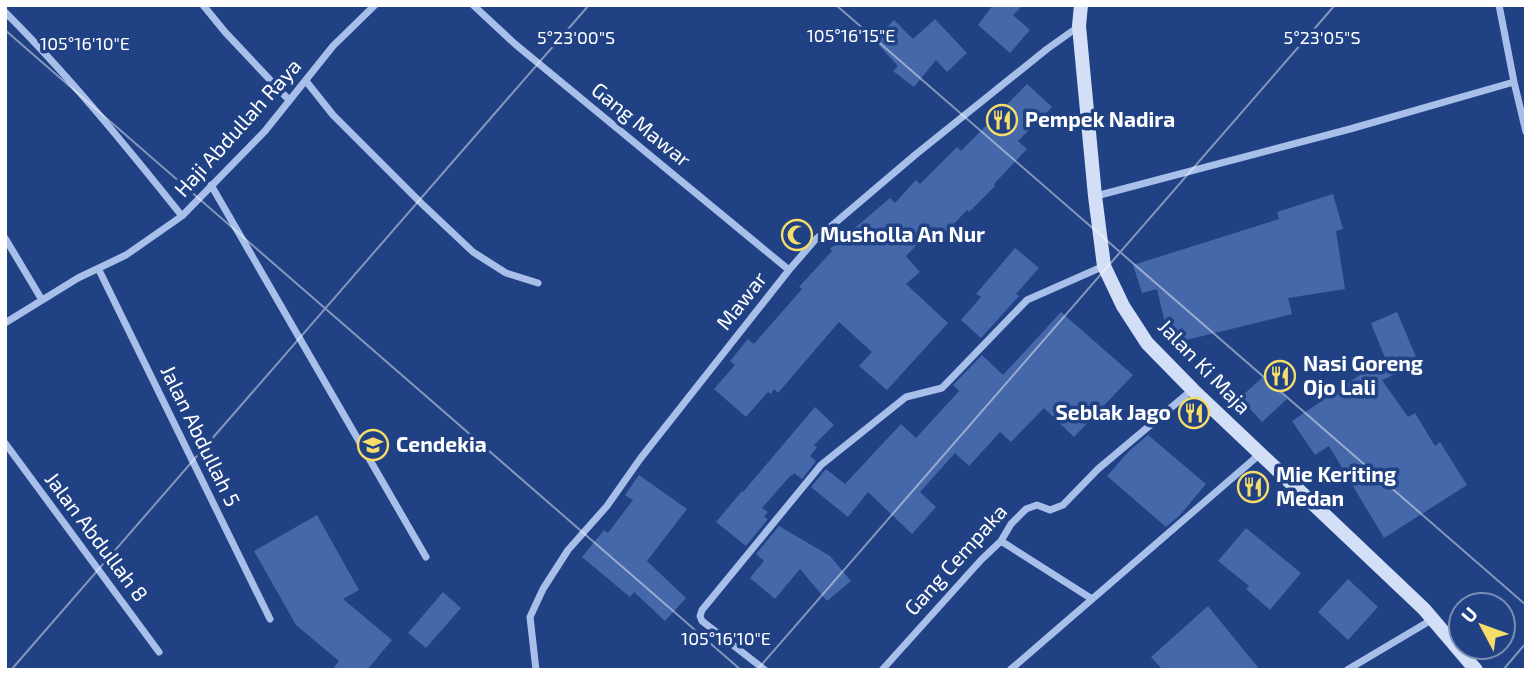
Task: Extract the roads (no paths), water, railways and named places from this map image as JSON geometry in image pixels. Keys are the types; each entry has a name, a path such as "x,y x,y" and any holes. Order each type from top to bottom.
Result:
{"main road":[{"name":"Jalan Ki Maja","path":"1080,5 1079,26 1104,266 1123,306 1147,343 1433,619 1476,670"}],"street":[{"path":"203,5 289,100"},
{"name":"Haji Abdullah Raya","path":"5,324 78,278 126,255 182,216 265,131 332,46 375,5"},
{"name":"Gang Mawar","path":"473,5 515,44 789,270"},
{"path":"1499,5 1526,132"},
{"path":"5,12 47,54 132,152 182,216"},
{"name":"Mawar","path":"536,670 530,617 543,589 568,550 607,506 640,459 789,270 815,240 915,155 1027,64 1079,26"},
{"path":"306,81 333,115 419,202 474,251 506,273 537,284"},
{"path":"1095,196 1514,82"},
{"path":"211,185 426,557"},
{"path":"5,239 42,300"},
{"path":"765,670 702,621 700,615 821,465 906,397 942,388 1027,300 1104,266"},
{"name":"Jalan Abdullah 5","path":"99,270 270,618"},
{"name":"Gang Cempaka","path":"882,670 1001,541 1011,524 1026,509 1037,505 1050,510 1062,505 1098,469 1193,390"},
{"name":"Jalan Abdullah 8","path":"5,443 159,652"},
{"path":"1010,670 1261,454"},
{"path":"1001,541 1092,599"},
{"path":"1347,670 1433,619"}],"place":[{"name":"Pempek Nadira","path":"1002,120"},
{"name":"Musholla An Nur","path":"797,235"},
{"name":"Nasi Goreng Ojo Lali","path":"1280,376"},
{"name":"Seblak Jago","path":"1194,413"},
{"name":"Cendekia","path":"373,445"},
{"name":"Mie Keriting Medan","path":"1253,487"}]}
